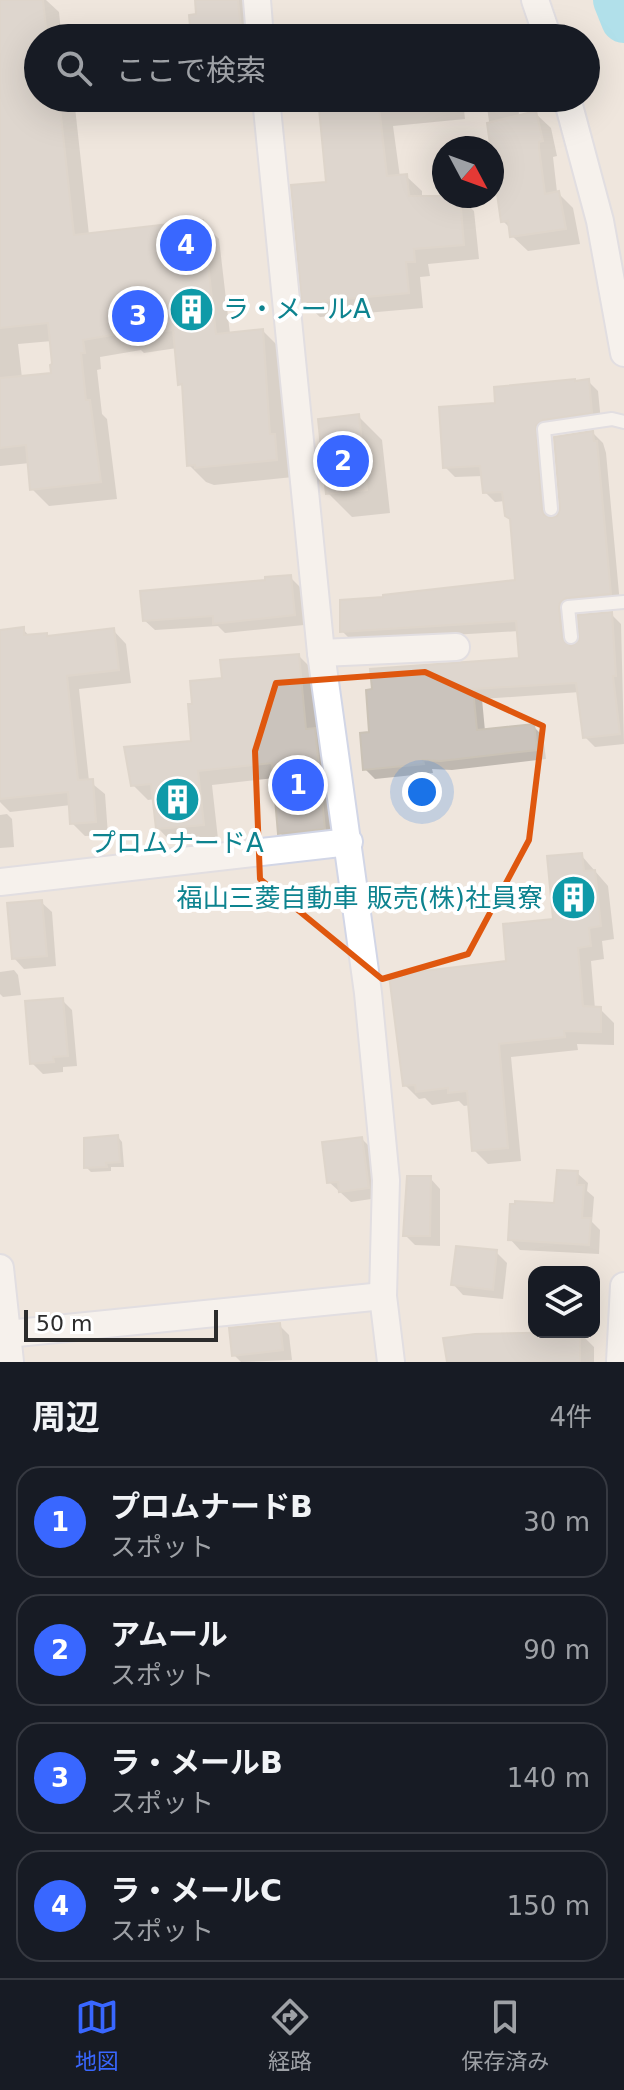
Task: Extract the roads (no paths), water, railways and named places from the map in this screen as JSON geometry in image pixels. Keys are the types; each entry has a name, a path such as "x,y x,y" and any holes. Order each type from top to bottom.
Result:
{"street":[{"path":"257,0 259,24"},
{"path":"535,0 543,24"},
{"path":"267,112 321,653 368,993 386,1180 383,1296 391,1362"},
{"path":"571,112 600,221 624,353"},
{"path":"321,653 456,647"},
{"path":"0,882 349,842"},
{"path":"0,1268 10,1362"},
{"path":"620,1362 624,1286"},
{"path":"7,1334 383,1296"}],"lane":[{"path":"551,509 544,429 612,419 624,422"},
{"path":"571,637 568,607 624,602"}],"waterway":[{"path":"616,0 624,20"}],"place":[{"name":"ラ・メールC","path":"186,245"},
{"name":"ラ・メールA","path":"192,309"},
{"name":"ラ・メールB","path":"138,316"},
{"name":"アムール","path":"343,461"},
{"name":"プロムナードB","path":"298,785"},
{"name":"プロムナードA","path":"177,800"},
{"name":"福山三菱自動車 販売(株)社員寮","path":"574,898"}]}
